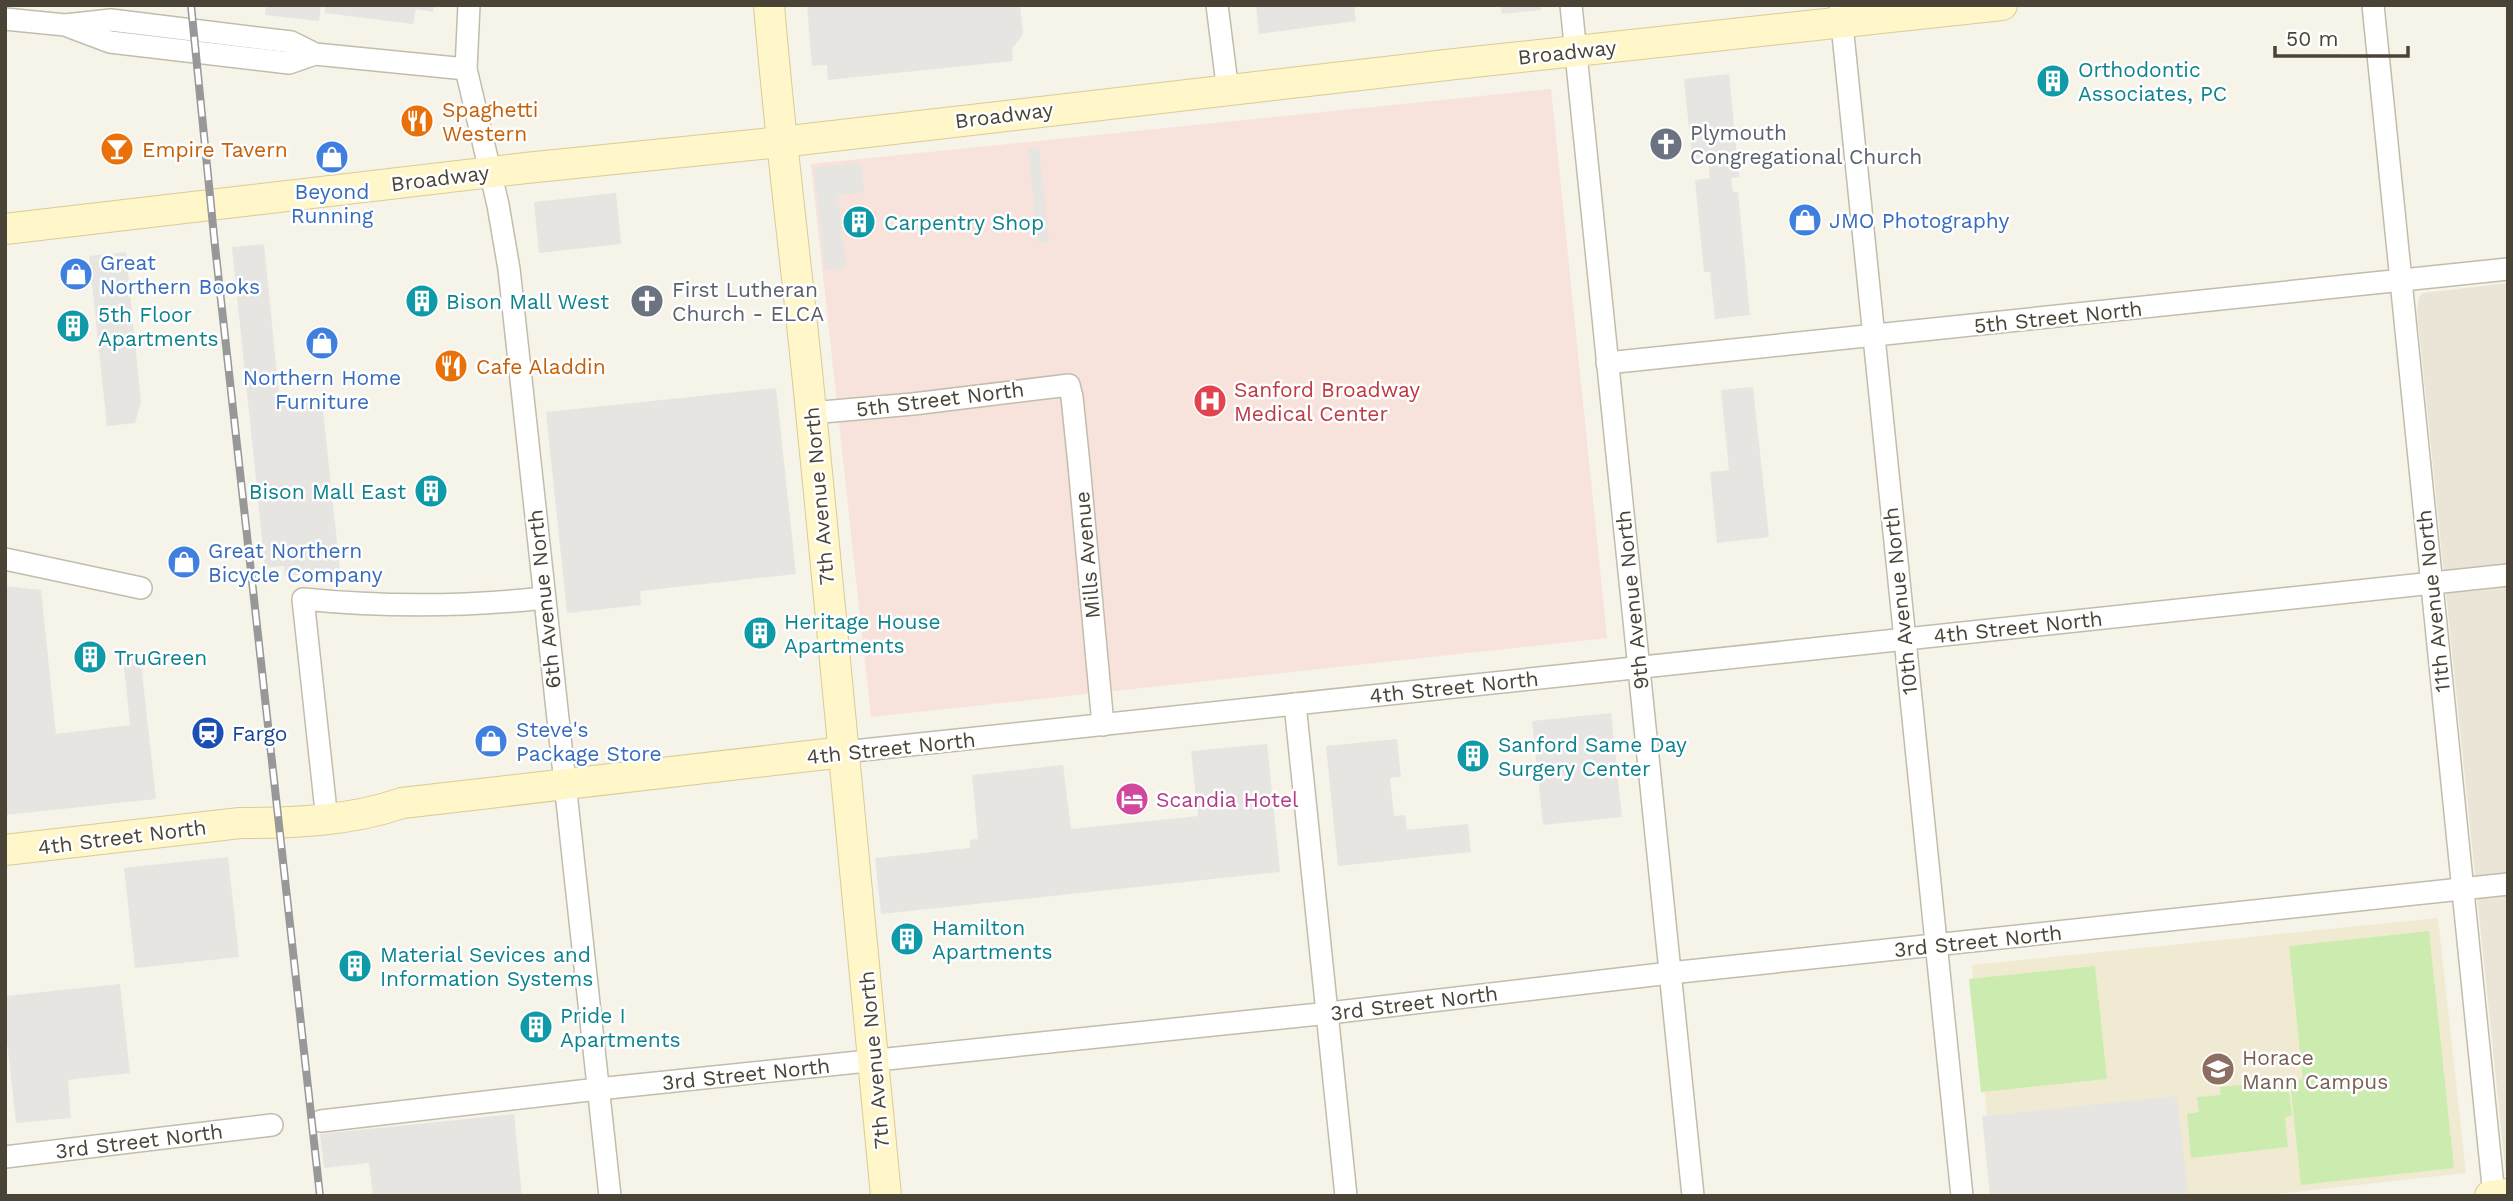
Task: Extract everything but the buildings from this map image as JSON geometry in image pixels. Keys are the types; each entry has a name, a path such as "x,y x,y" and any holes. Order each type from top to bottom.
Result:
{"street":[{"name":"6th Avenue North","path":"468,5 466,69 491,172 509,269 563,785 610,1196"},
{"name":"7th Avenue North","path":"769,5 886,1196"},
{"path":"1217,5 1227,92"},
{"name":"9th Avenue North","path":"1571,5 1693,1196"},
{"name":"Broadway","path":"5,229 1576,51 1840,13 2002,5"},
{"name":"11th Avenue North","path":"2373,5 2493,1196"},
{"name":"10th Avenue North","path":"1840,13 1962,1196"},
{"path":"5,19 65,25 111,20 291,42 316,54 466,69"},
{"name":"5th Street North","path":"1607,363 2508,270"},
{"name":"5th Street North","path":"811,413 913,404 1069,384"},
{"name":"Mills Avenue","path":"1069,384 1103,725"},
{"path":"5,559 141,588"},
{"name":"4th Street North","path":"5,850 240,823 278,823 375,813 402,803 844,752 2508,575"},
{"path":"325,802 303,599 389,606 430,606 544,598"},
{"path":"1295,704 1346,1196"},
{"name":"4th Street North","path":"240,823 276,808 373,797 402,803"},
{"name":"3rd Street North","path":"321,1121 2508,884"},
{"name":"3rd Street North","path":"5,1157 272,1125"},
{"path":"2493,1196 2508,1194"}],"shaded area":[{"path":"266,5 321,5 319,21 265,15"},
{"path":"325,5 434,5 433,12 416,9 413,24 325,13"},
{"path":"807,5 1020,5 1023,34 1012,49 1013,61 828,80 827,65 812,66"},
{"path":"1256,5 1354,5 1356,21 1259,34"},
{"path":"1501,5 1541,5 1541,10 1502,14"},
{"path":"1729,74 1739,177 1731,178 1733,192 1738,192 1750,315 1715,319 1710,272 1704,272 1695,180 1710,178 1708,157 1692,158 1684,79"},
{"name":"Sanford Broadway Medical Center","path":"1551,89 1607,638 871,717 811,164"},
{"path":"1039,148 1049,242 1038,243 1028,149"},
{"path":"861,163 864,192 838,195 846,268 825,270 814,168"},
{"path":"616,193 621,244 539,253 534,202"},
{"path":"264,244 280,405 322,401 340,570 285,576 284,566 265,568 232,247"},
{"path":"126,252 141,402 135,423 107,426 89,256"},
{"path":"2508,283 2508,1196 2417,311 2419,297 2423,293"},
{"path":"1753,387 1769,537 1717,543 1710,472 1729,470 1721,390"},
{"path":"776,388 796,574 640,591 641,605 567,613 546,412"},
{"path":"5,586 41,590 56,734 130,725 123,656 140,654 156,799 5,815"},
{"path":"1611,713 1622,817 1543,825 1532,721"},
{"path":"1397,739 1401,777 1390,778 1394,816 1405,815 1407,830 1468,824 1471,852 1338,866 1326,746"},
{"path":"1267,744 1280,872 881,914 875,858 970,848 970,840 978,839 972,775 1063,765 1071,829 1198,816 1191,751"},
{"path":"228,857 239,957 135,968 124,868"},
{"name":"Horace Mann Campus","path":"2438,918 2466,1173 2258,1196 1995,1196 1972,965"},
{"path":"120,984 130,1073 68,1080 71,1118 16,1123 5,1023 5,996"},
{"path":"2177,1096 2188,1193 2161,1196 1990,1196 1982,1116"},
{"path":"514,1114 522,1196 373,1196 369,1163 324,1168 320,1134"}],"green space":[{"path":"2429,931 2454,1168 2301,1185 2290,1081 2303,1079 2289,946"},
{"path":"2095,966 2107,1079 1981,1092 1969,979"},
{"path":"2281,1081 2283,1092 2289,1091 2292,1116 2285,1117 2288,1147 2191,1158 2187,1114 2199,1112 2197,1097 2221,1095 2220,1087"}],"railway":[{"path":"191,5 320,1196"}],"place":[{"name":"Orthodontic Associates, PC","path":"2053,81"},
{"name":"Spaghetti Western","path":"417,121"},
{"name":"Plymouth Congregational Church","path":"1666,144"},
{"name":"Empire Tavern","path":"117,149"},
{"name":"Beyond Running","path":"332,157"},
{"name":"JMO Photography","path":"1805,220"},
{"name":"Carpentry Shop","path":"859,222"},
{"name":"Great Northern Books","path":"76,274"},
{"name":"Bison Mall West","path":"422,301"},
{"name":"First Lutheran Church - ELCA","path":"647,301"},
{"name":"5th Floor Apartments","path":"73,326"},
{"name":"Northern Home Furniture","path":"322,343"},
{"name":"Cafe Aladdin","path":"451,366"},
{"name":"Sanford Broadway Medical Center","path":"1210,401"},
{"name":"Bison Mall East","path":"431,491"},
{"name":"Great Northern Bicycle Company","path":"184,562"},
{"name":"Heritage House Apartments","path":"760,633"},
{"name":"TruGreen","path":"90,657"},
{"name":"Fargo","path":"208,733"},
{"name":"Steve's Package Store","path":"491,741"},
{"name":"Sanford Same Day Surgery Center","path":"1473,756"},
{"name":"Scandia Hotel","path":"1132,799"},
{"name":"Hamilton Apartments","path":"907,939"},
{"name":"Material Sevices and Information Systems","path":"355,966"},
{"name":"Pride I Apartments","path":"536,1027"},
{"name":"Horace Mann Campus","path":"2218,1069"}]}
